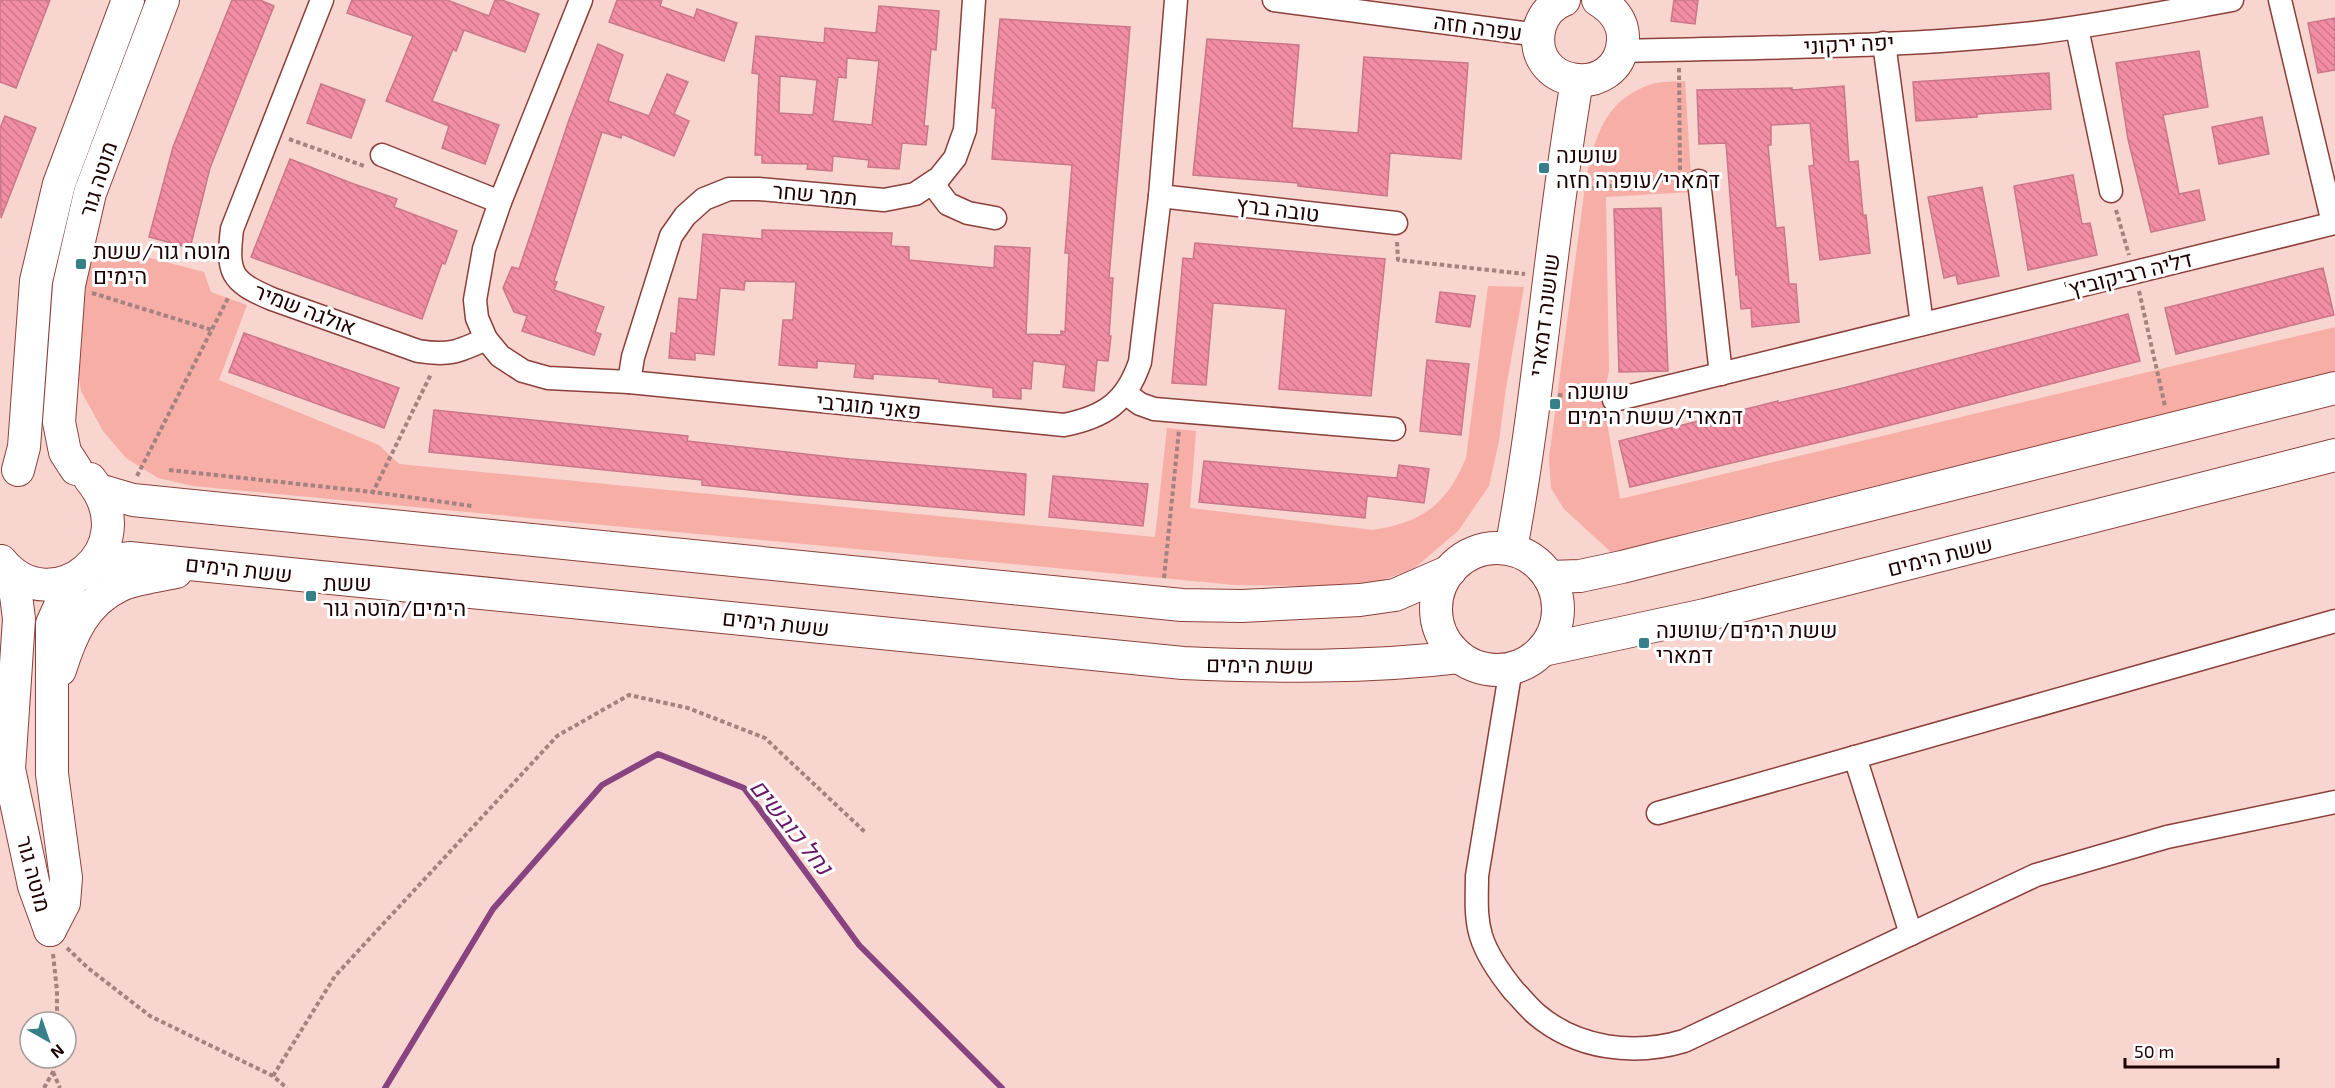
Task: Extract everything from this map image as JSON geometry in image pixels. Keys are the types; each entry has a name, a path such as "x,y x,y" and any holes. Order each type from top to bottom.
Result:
{"main road":[{"name":"מוטה גור","path":"5,481 24,447 36,280 59,184 128,0"},
{"name":"מוטה גור","path":"76,469 65,452 59,422 69,285 90,193 163,0"},
{"path":"1564,0 1548,11 1541,22 1538,35 1539,48 1544,61 1553,71 1564,78 1577,81 1591,80 1605,74 1615,64 1622,51 1623,38 1616,15 1607,5 1598,0"},
{"name":"שושנה דמארי","path":"1511,549 1522,488 1560,192 1577,81"},
{"path":"1550,577 1580,576 1622,567 2335,388"},
{"path":"61,398 80,442 93,457 131,488 161,503"},
{"name":"ששת הימים","path":"1543,650 1705,615 2335,455"},
{"path":"5,481 36,463 57,463 76,469 89,478 99,490 133,500 1162,603 1242,606 1360,600 1395,595 1450,571"},
{"name":"מוטה גור","path":"50,930 64,903 66,878 52,774 52,624 83,571 104,546 109,527 107,508 99,490"},
{"path":"1494,548 1511,549 1533,560 1550,577 1557,595 1558,615 1554,634 1543,650 1528,662 1511,668 1493,670 1475,666 1459,657 1446,643 1438,626 1436,606 1440,588 1450,571 1462,559 1494,548"},
{"name":"ששת הימים","path":"3,565 21,579 38,584 55,584 83,571 129,558 1183,663 1307,667 1419,662 1459,657"},
{"name":"מוטה גור","path":"3,565 16,595 18,619 4,769 34,886 50,930"},
{"path":"52,697 70,638 80,618 97,600 121,585 201,566"}],"street":[{"name":"אולגה שמיר","path":"322,0 232,228 229,255 233,275 248,289 272,299 418,351 440,354 459,352 486,339"},
{"name":"פאני מוגרבי","path":"581,0 500,202 484,249 475,300 477,318 486,339 500,356 523,371 548,378 629,382 1064,425 1088,421 1107,410 1125,393"},
{"name":"תמר שחר","path":"629,382 633,357 671,236 685,216 704,199 729,189 759,189 884,200 915,194 939,178 955,158 965,130 974,0"},
{"path":"1176,0 1160,196 1140,362 1125,393 1140,404 1154,409 1394,429"},
{"name":"עפרה חזה","path":"1274,0 1538,35"},
{"name":"יפה ירקוני","path":"1622,51 1785,48 2031,33 2077,28 2232,0"},
{"name":"'דליה רביקוביץ","path":"1614,400 2334,223 2280,0"},
{"path":"2077,28 2111,191"},
{"path":"1884,43 1922,324"},
{"path":"382,155 500,202"},
{"path":"1699,181 1721,374"},
{"path":"932,183 948,204 969,213 995,218"},
{"name":"טובה ברץ","path":"1160,196 1396,223"},
{"path":"1658,813 2335,621"},
{"path":"1511,668 1479,866 1476,907 1481,935 1493,961 1508,983 1537,1015 1577,1038 1609,1048 1633,1050 1664,1047 1684,1041 2036,875 2168,837 2335,802"},
{"path":"1855,757 1911,934"}],"path":[{"path":"1560,192 1680,178 1678,49"},
{"path":"270,132 377,171 382,155"},
{"path":"2111,191 2135,272 2169,428"},
{"path":"1396,223 1398,260 1549,276"},
{"path":"131,488 238,279"},
{"path":"69,285 212,330"},
{"path":"358,523 440,354"},
{"path":"1535,392 1614,400"},
{"path":"1162,603 1180,411"},
{"path":"273,1076 335,976 557,736 629,696 688,708 765,738 866,833"},
{"path":"50,930 57,1010"},
{"path":"50,930 88,968 150,1016 273,1076 287,1088"},
{"path":"44,1088 53,1072"},
{"path":"53,1072 60,1088"}],"shaded area":[{"path":"1685,81 1692,192 1606,197 1609,371 1603,398 1620,499 2335,327 2335,372 1696,530 1613,554 1564,509 1551,488 1549,458 1586,179 1598,134 1613,109 1623,99 1652,84"},
{"path":"89,242 204,272 211,292 247,305 219,380 379,445 399,464 1155,537 1167,428 1196,431 1190,508 1373,530 1406,522 1431,509 1450,488 1466,458 1488,286 1524,287 1499,441 1489,486 1458,531 1412,570 1376,582 1316,586 1235,585 193,486 158,478 126,458 103,431 81,391 76,357"}],"building":[{"path":"0,0 50,0 16,88 0,82"},
{"path":"232,0 260,0 274,6 210,168 190,248 149,237 173,147"},
{"path":"352,0 447,0 489,16 495,0 502,0 539,14 525,52 464,30 456,51 453,49 432,101 499,125 485,164 442,148 449,126 386,101 413,36 347,13"},
{"path":"617,0 662,0 660,6 694,18 697,9 737,23 724,61 609,22"},
{"path":"1674,0 1698,0 1695,24 1671,21"},
{"path":"879,6 939,11 936,50 931,49 924,126 928,126 926,145 902,143 899,169 868,167 869,160 833,156 832,171 807,169 808,164 762,163 762,155 755,155 759,74 752,73 756,36 824,43 825,28 876,33","holes":["847,58 879,61 872,125 833,121 838,77 846,78","780,76 817,80 813,115 779,113"]},
{"path":"2335,18 2335,70 2318,73 2308,23"},
{"path":"1000,19 1130,27 1109,278 1113,278 1109,336 1111,336 1108,361 1097,360 1094,391 1063,387 1066,365 1033,361 1031,389 1021,388 1021,399 993,397 993,388 939,382 939,379 873,374 873,379 854,377 856,364 817,361 817,368 779,365 783,320 793,320 796,282 745,281 744,290 720,288 714,355 695,353 695,360 669,358 671,333 676,334 679,298 697,300 703,234 762,239 762,230 892,233 891,246 909,247 909,260 994,268 995,246 1030,248 1026,334 1061,335 1061,331 1065,332 1069,253 1065,253 1072,165 992,159 996,108 992,108"},
{"path":"1207,39 1299,45 1292,128 1358,133 1364,57 1468,63 1461,159 1390,153 1387,196 1298,186 1298,183 1193,175"},
{"path":"598,44 623,55 608,101 649,116 667,74 688,82 674,114 689,121 674,156 622,134 621,138 602,132 554,281 557,282 554,290 604,307 595,332 601,334 594,355 522,331 527,316 514,312 503,288 512,267 519,269 569,120"},
{"path":"2199,51 2208,107 2163,115 2179,194 2199,190 2205,220 2151,232 2128,139 2116,63"},
{"path":"2049,73 2051,109 1916,121 1913,82"},
{"path":"321,84 365,100 351,138 307,123"},
{"path":"1844,86 1849,162 1858,161 1863,215 1866,215 1870,253 1820,260 1809,166 1814,165 1810,123 1771,125 1771,145 1768,145 1776,228 1784,227 1789,284 1796,284 1799,322 1752,327 1751,308 1741,309 1738,274 1736,275 1726,143 1699,144 1697,90 1792,88 1792,90"},
{"path":"5,116 36,128 1,218 0,128"},
{"path":"2262,117 2269,154 2219,164 2212,127"},
{"path":"290,159 397,199 394,207 457,231 445,264 442,263 422,319 251,257"},
{"path":"2073,175 2082,224 2090,223 2097,255 2028,270 2014,186"},
{"path":"1982,187 1999,276 1958,284 1956,275 1944,278 1928,197"},
{"path":"1661,208 1668,371 1619,372 1614,209"},
{"path":"1195,243 1385,259 1371,396 1279,389 1286,309 1213,303 1206,385 1172,383 1183,258 1193,259"},
{"path":"2323,268 2334,315 2176,354 2165,308"},
{"path":"1440,292 1475,296 1470,327 1436,322"},
{"path":"2128,314 2140,361 1875,429 1630,487 1619,441 1778,401 1778,403 1843,388"},
{"path":"244,333 399,388 384,428 229,372"},
{"path":"1427,360 1469,364 1461,435 1420,431"},
{"path":"434,410 688,436 687,441 850,459 1026,474 1024,515 702,485 702,480 429,452"},
{"path":"1204,461 1397,478 1399,465 1429,469 1424,503 1367,496 1365,518 1199,502"},
{"path":"1053,476 1148,484 1143,526 1049,517"}],"waterway":[{"name":"נחל כובשים","path":"385,1088 493,909 602,785 658,754 744,788 859,945 1002,1088"}],"place":[{"name":"שושנה דמארי/עופרה חזה","path":"1544,168"},
{"name":"מוטה גור/ששת הימים","path":"81,264"},
{"name":"שושנה דמארי/ששת הימים","path":"1555,404"},
{"name":"ששת הימים/מוטה גור","path":"311,596"},
{"name":"ששת הימים/שושנה דמארי","path":"1644,643"}]}
